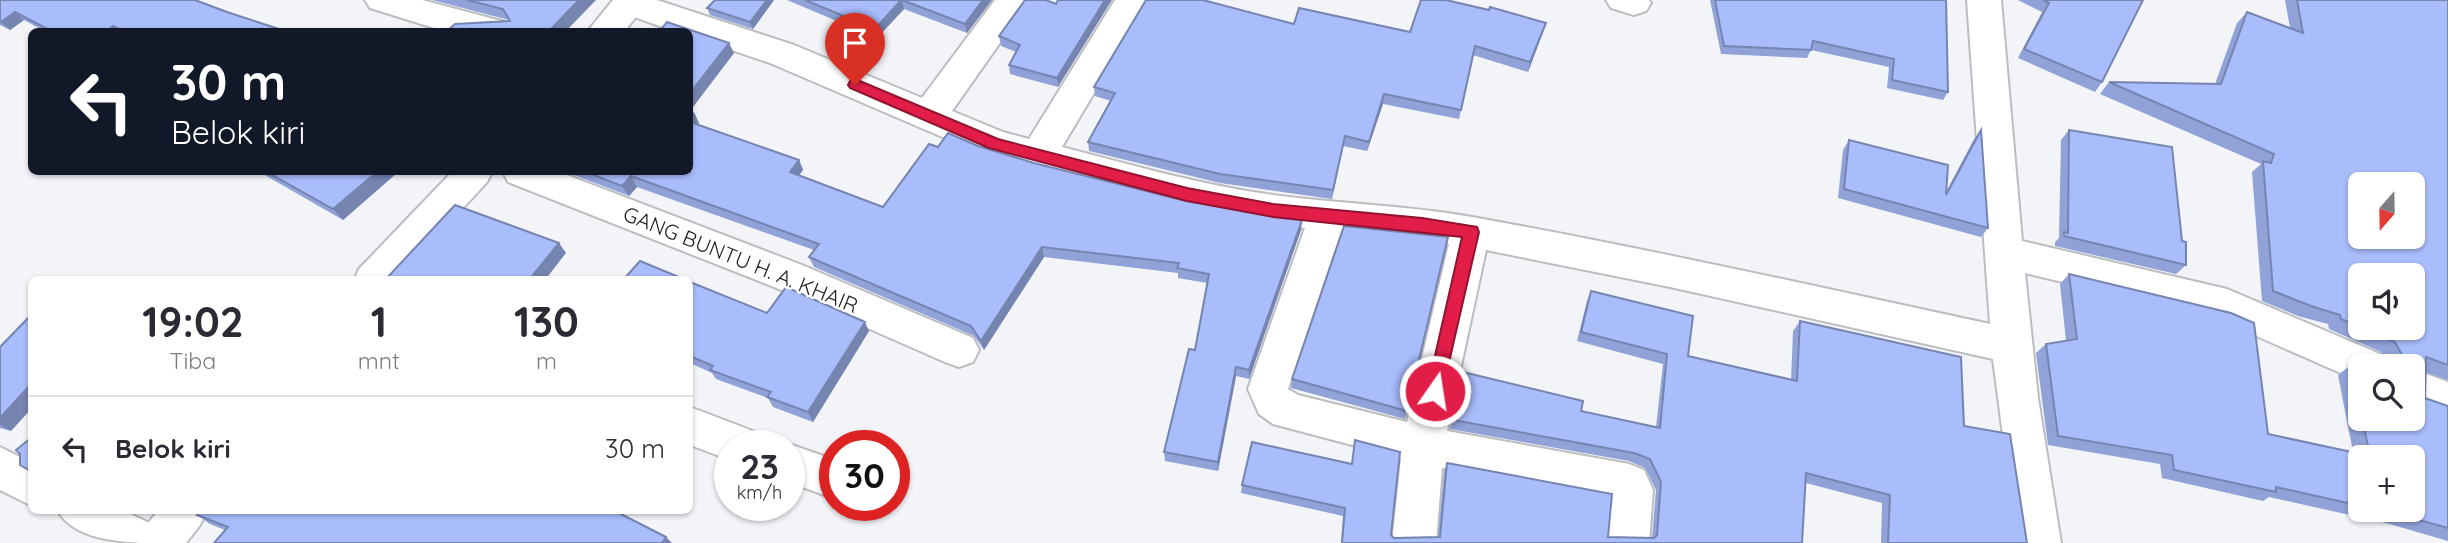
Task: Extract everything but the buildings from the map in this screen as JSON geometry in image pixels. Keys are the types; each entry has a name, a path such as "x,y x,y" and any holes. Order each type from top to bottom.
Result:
{"street":[{"path":"383,0 479,28"},
{"path":"929,115 1013,0"},
{"path":"1037,157 1132,0"},
{"path":"1984,0 1994,82 2004,252 2019,416 2039,543"},
{"path":"608,28 631,2 782,54 995,144 1037,157 1227,203 1328,216 1422,224 1471,232 1670,271 2012,346"},
{"path":"377,276 471,175"},
{"name":"GANG BUNTU H. A. KHAIR","path":"529,175 788,276 959,350"},
{"path":"1328,216 1268,389 1273,401 1288,411 1423,444 1629,484 1632,490 1627,543"},
{"path":"1414,543 1423,444 1471,232"},
{"path":"2004,252 2227,305 2348,358"},
{"path":"2425,392 2448,401"},
{"path":"693,427 714,435"},
{"path":"0,466 28,484"},
{"path":"86,514 145,543"},
{"path":"159,543 183,514"}],"route":[{"path":"855,85 995,144 1187,194 1273,210 1422,224 1471,232 1435,391"}]}
